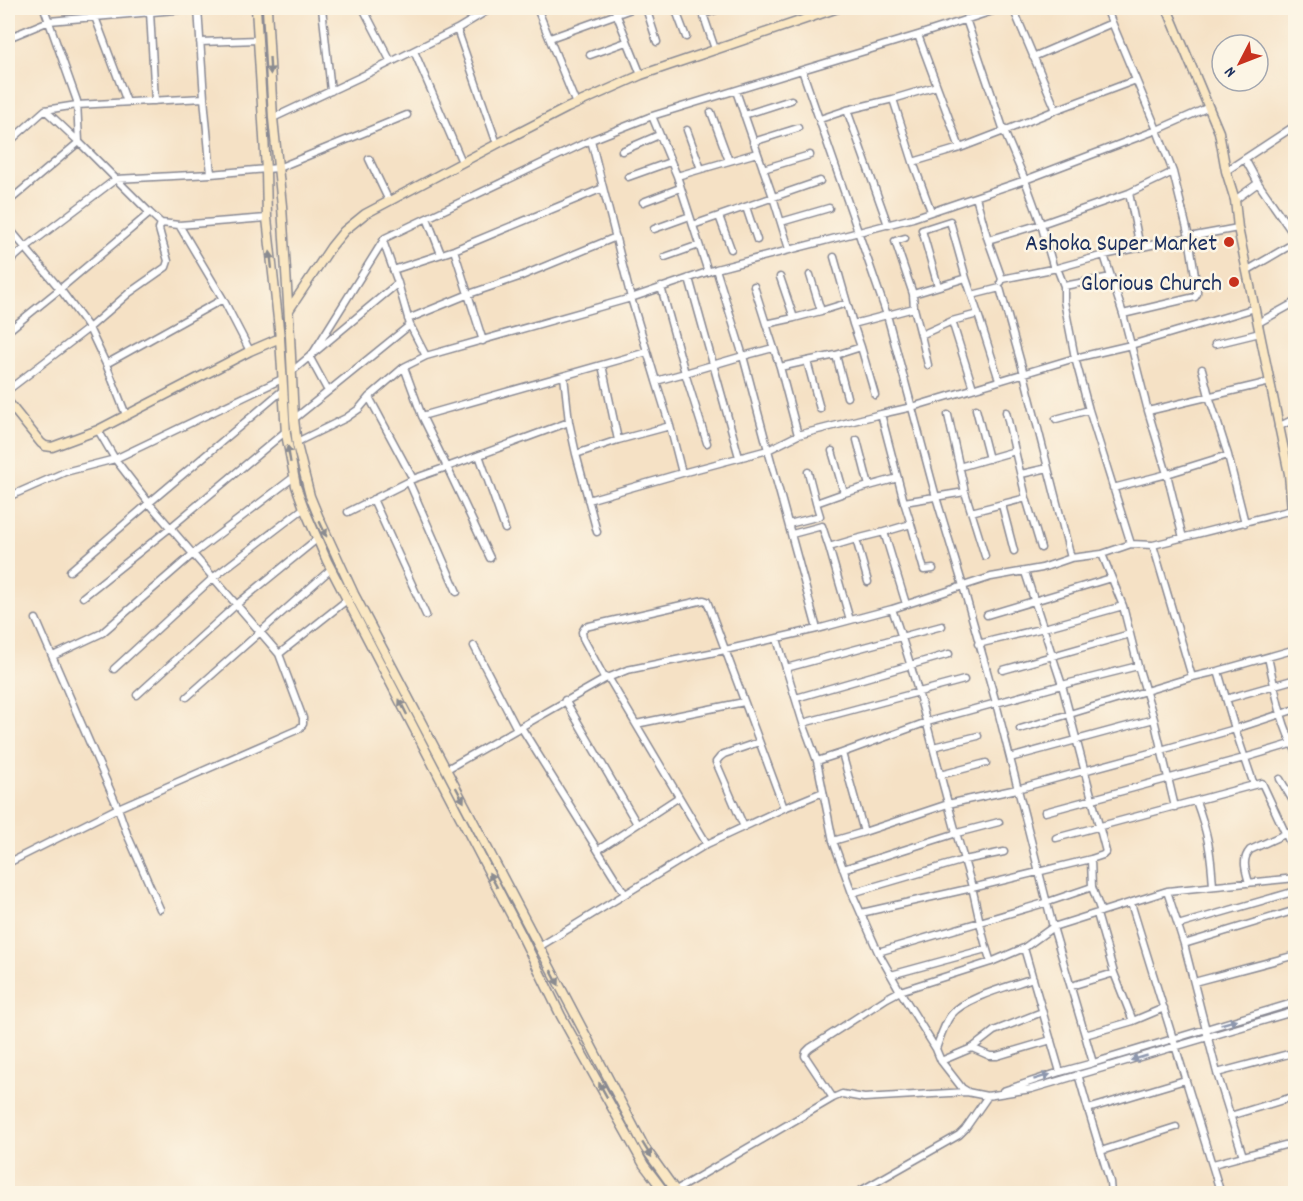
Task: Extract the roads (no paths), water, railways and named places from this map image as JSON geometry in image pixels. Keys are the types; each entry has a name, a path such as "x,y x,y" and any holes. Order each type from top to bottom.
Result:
{"street":[{"path":"44,8 77,100 79,142"},
{"path":"8,38 49,21 198,8 211,174"},
{"path":"256,8 267,218 280,338 286,431 294,477 304,508 331,569 520,932 561,1016 644,1165 666,1194"},
{"path":"267,8 273,118 289,310 294,419 310,496 354,594 539,947 645,1148 677,1192 842,1094 864,1098 967,1092 987,1096 1031,1089 1296,1011"},
{"path":"322,8 331,91"},
{"path":"363,8 391,62"},
{"path":"273,118 414,51 457,29 488,8"},
{"path":"546,8 537,9 576,104"},
{"path":"550,38 615,10 634,8"},
{"path":"646,8 657,42"},
{"path":"675,8 686,37"},
{"path":"715,49 702,11 722,8"},
{"path":"289,310 309,278 344,231 365,214 576,104 641,75 838,8"},
{"path":"310,358 383,241 388,237 591,140 652,116 1002,8"},
{"path":"1013,8 1056,110"},
{"path":"1106,8 1173,172 1189,237 1197,288 1196,296 1123,314"},
{"path":"1167,8 1219,132 1226,171 1235,200 1238,228 1278,427 1292,472 1292,510 1295,527"},
{"path":"615,10 641,75"},
{"path":"150,12 155,101"},
{"path":"95,17 127,102"},
{"path":"966,19 1004,131 1025,180 1055,269 1064,286 1064,301 1075,358 1131,544"},
{"path":"1034,57 1112,23"},
{"path":"457,29 497,144"},
{"path":"918,35 960,148"},
{"path":"200,42 258,40"},
{"path":"590,55 626,42"},
{"path":"414,51 462,162"},
{"path":"802,70 887,315 936,497 996,703 1053,927 1093,1063"},
{"path":"914,162 960,148 1136,80"},
{"path":"820,119 937,86"},
{"path":"736,91 789,249"},
{"path":"8,143 45,110 77,105 204,98"},
{"path":"893,99 931,211"},
{"path":"744,115 791,100"},
{"path":"297,442 346,418 359,409 369,397 404,367 426,356 631,298 716,269 913,218 1025,180 1209,108"},
{"path":"45,110 161,223 179,225 267,218"},
{"path":"847,110 888,225"},
{"path":"711,112 729,161"},
{"path":"8,263 116,179 278,168 408,115"},
{"path":"652,116 677,176 708,272"},
{"path":"753,142 798,128"},
{"path":"1226,171 1294,129"},
{"path":"687,130 701,169"},
{"path":"622,151 659,135"},
{"path":"591,140 631,298 682,473"},
{"path":"8,202 79,142"},
{"path":"677,176 757,153"},
{"path":"763,169 810,155"},
{"path":"369,159 389,201"},
{"path":"1245,159 1296,240 1248,270"},
{"path":"628,177 670,162"},
{"path":"988,240 1129,193 1173,172"},
{"path":"693,225 820,181"},
{"path":"1235,200 1258,183"},
{"path":"393,270 454,250 603,188"},
{"path":"643,202 680,188"},
{"path":"1129,193 1140,247"},
{"path":"976,197 1002,279 1000,288 1071,558"},
{"path":"746,207 757,240"},
{"path":"781,222 830,208"},
{"path":"8,331 150,213"},
{"path":"654,229 690,216"},
{"path":"719,216 731,249"},
{"path":"427,218 441,254"},
{"path":"938,286 922,230 950,221 999,381"},
{"path":"8,390 89,328 129,293 166,267 168,261 159,229 161,223"},
{"path":"179,225 223,299 250,351"},
{"path":"8,227 89,328 126,415"},
{"path":"1002,279 1055,269 1140,247 1238,228"},
{"path":"294,419 409,322 469,294 519,277 616,237"},
{"path":"905,238 895,241 913,294 914,308 928,365"},
{"path":"383,241 409,322 426,356"},
{"path":"665,257 699,245"},
{"path":"454,250 483,341"},
{"path":"1104,255 1123,314 1183,538"},
{"path":"834,256 876,395"},
{"path":"716,269 743,356 818,629"},
{"path":"810,275 821,311"},
{"path":"286,277 297,282 309,278"},
{"path":"780,277 794,318"},
{"path":"1064,286 1111,277"},
{"path":"689,278 739,457"},
{"path":"913,294 966,278"},
{"path":"291,372 398,283"},
{"path":"754,286 780,367 798,435"},
{"path":"661,287 707,443"},
{"path":"972,295 1000,288"},
{"path":"106,364 223,299"},
{"path":"1258,323 1296,302"},
{"path":"766,324 847,303"},
{"path":"853,324 914,308"},
{"path":"588,500 768,450 798,435 912,406 1255,308"},
{"path":"921,335 952,321 978,314"},
{"path":"952,321 973,388"},
{"path":"1215,344 1260,333"},
{"path":"8,402 40,443 49,448 98,430 250,351 290,336"},
{"path":"780,367 861,347"},
{"path":"656,381 773,348"},
{"path":"422,416 647,352"},
{"path":"836,355 847,398"},
{"path":"310,358 328,392"},
{"path":"807,362 820,409"},
{"path":"602,365 618,440"},
{"path":"404,367 422,416 490,558"},
{"path":"1202,369 1228,455 1245,523"},
{"path":"564,376 569,422 597,532"},
{"path":"8,497 65,472 115,459 282,379"},
{"path":"1148,411 1270,382"},
{"path":"70,571 283,390"},
{"path":"369,397 411,481 457,592"},
{"path":"976,409 989,459"},
{"path":"1056,419 1089,410"},
{"path":"1006,412 1026,498 1041,548"},
{"path":"881,414 924,570 933,569"},
{"path":"948,415 965,492 985,555"},
{"path":"1278,427 1296,418"},
{"path":"348,512 447,466 569,422"},
{"path":"576,454 670,426"},
{"path":"8,863 118,808 301,727 303,724 303,718 279,654 149,503 115,459 98,430"},
{"path":"83,597 286,431"},
{"path":"857,440 869,486"},
{"path":"832,451 844,494"},
{"path":"959,466 1016,451"},
{"path":"479,455 505,529"},
{"path":"1113,488 1228,455"},
{"path":"1021,474 1048,468"},
{"path":"789,524 820,516 808,472"},
{"path":"53,656 102,633 193,554 294,477"},
{"path":"816,503 898,478"},
{"path":"904,502 965,492"},
{"path":"971,512 1026,498"},
{"path":"373,499 426,615"},
{"path":"1002,505 1014,550"},
{"path":"114,669 214,578 304,508"},
{"path":"447,769 565,700 606,678 627,670 818,629 892,609 991,577 1042,568 1071,558 1102,554 1131,544 1153,545 1292,510"},
{"path":"829,548 911,524"},
{"path":"792,534 822,526 850,620"},
{"path":"884,532 906,604"},
{"path":"137,695 236,605 316,539"},
{"path":"856,539 868,582"},
{"path":"1153,545 1192,677"},
{"path":"1102,554 1123,606 1175,807"},
{"path":"187,697 331,569"},
{"path":"861,913 1106,854 1062,685 1025,572"},
{"path":"987,615 1111,578"},
{"path":"279,654 347,600"},
{"path":"707,844 583,638 582,632 587,626 706,600 784,808"},
{"path":"978,644 1123,606"},
{"path":"892,609 927,722 991,962"},
{"path":"36,619 160,909"},
{"path":"786,668 942,626"},
{"path":"1003,670 1130,634"},
{"path":"777,639 817,761 833,841 852,893 878,952 900,992 936,1049 941,1061 967,1092"},
{"path":"474,646 519,728 625,894"},
{"path":"1020,729 1192,677 1296,649"},
{"path":"796,698 949,654"},
{"path":"1045,812 1244,758 1294,748 1281,713 1268,657"},
{"path":"817,761 927,722 1138,666"},
{"path":"1218,671 1234,729 1254,785"},
{"path":"1226,699 1296,679"},
{"path":"803,723 964,680"},
{"path":"565,700 637,824"},
{"path":"636,724 744,702"},
{"path":"833,841 948,804 1017,789 1161,750 1296,709"},
{"path":"1010,758 1154,719"},
{"path":"933,747 978,736"},
{"path":"744,827 716,762 724,754 759,742"},
{"path":"842,753 864,832"},
{"path":"940,775 986,763"},
{"path":"1280,779 1296,806"},
{"path":"1056,838 1262,783 1296,856"},
{"path":"539,947 707,844 823,792"},
{"path":"598,850 679,797"},
{"path":"1196,801 1212,856 1213,886"},
{"path":"843,869 999,822"},
{"path":"1249,883 1244,859 1250,850 1287,836 1296,835"},
{"path":"852,893 964,860 1004,852"},
{"path":"1091,859 1092,887 1114,973 1133,1021"},
{"path":"833,1098 805,1056 806,1052 877,1004 900,992 991,962 1024,948 1053,927 1167,891 1296,878"},
{"path":"878,952 1092,887"},
{"path":"1167,891 1184,944 1217,1073 1243,1156"},
{"path":"1178,925 1296,891"},
{"path":"1131,903 1221,1194"},
{"path":"1184,944 1296,910"},
{"path":"891,975 986,948"},
{"path":"1024,948 1060,1072"},
{"path":"1194,982 1296,955"},
{"path":"1071,986 1114,973"},
{"path":"936,1049 948,1019 954,1011 974,999 1033,978"},
{"path":"855,1194 959,1135 987,1096 1296,1002"},
{"path":"1085,1035 1133,1021 1164,1008"},
{"path":"941,1061 972,1048 992,1032 1042,1012"},
{"path":"972,1048 986,1055 997,1056 1051,1040"},
{"path":"1217,1073 1296,1052"},
{"path":"1077,1068 1110,1182 1110,1194"},
{"path":"1088,1109 1185,1080"},
{"path":"1230,1116 1296,1096"},
{"path":"1101,1151 1176,1127"},
{"path":"1213,1164 1296,1142"}],"place":[{"name":"Ashoka Super Market","path":"1229,242"},
{"name":"Glorious Church","path":"1234,282"}]}
